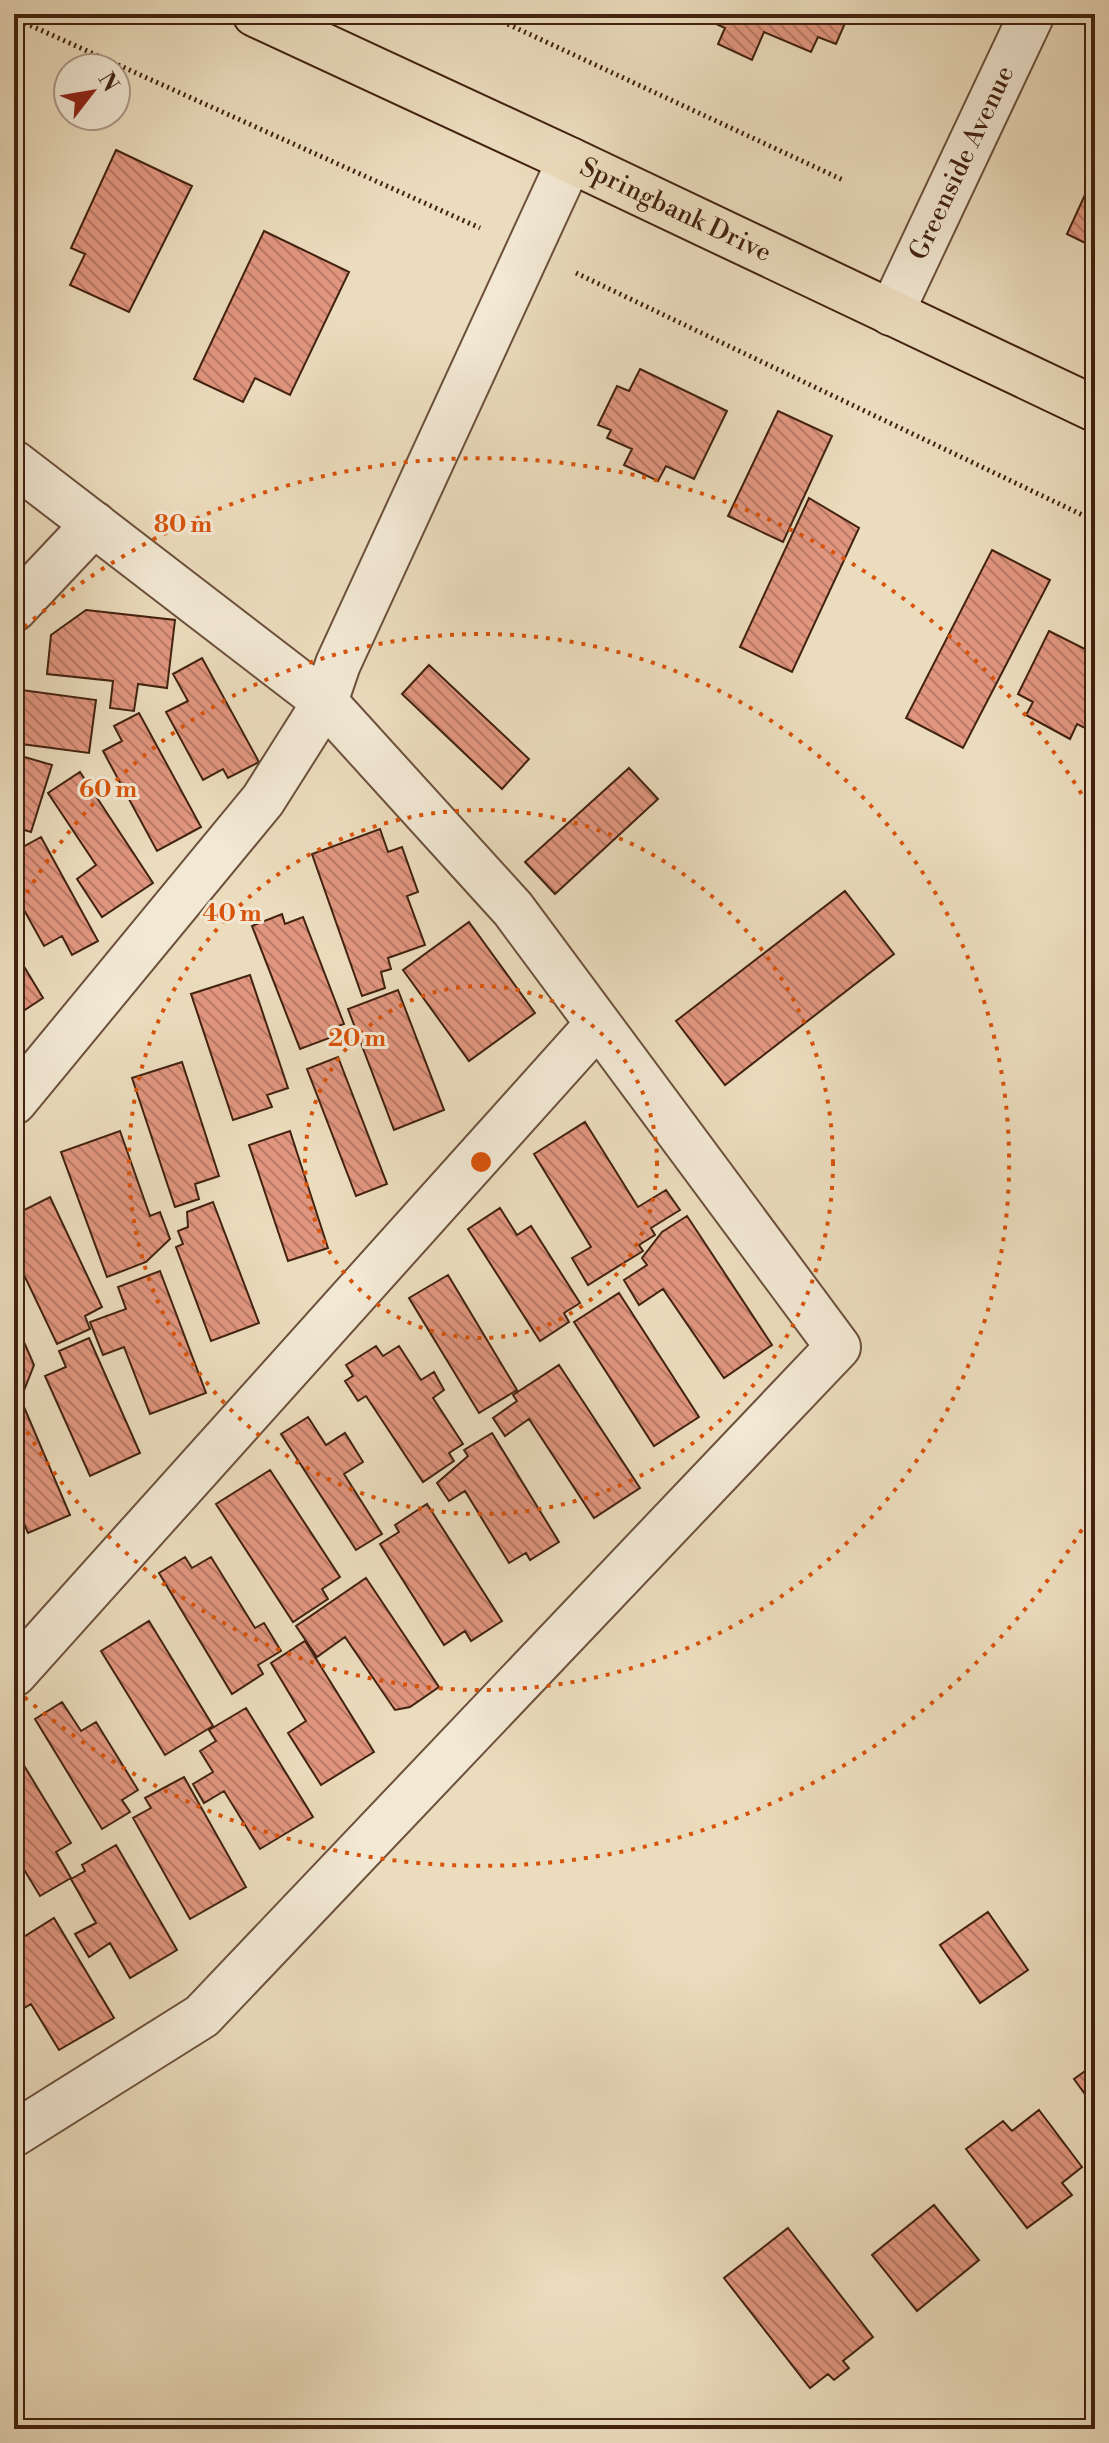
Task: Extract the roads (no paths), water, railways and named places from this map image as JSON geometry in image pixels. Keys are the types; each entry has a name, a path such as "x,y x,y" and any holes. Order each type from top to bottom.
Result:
{"main road":[{"name":"Springbank Drive","path":"255,14 1095,409"}],"street":[{"name":"Greenside Avenue","path":"891,313 1032,14"},
{"path":"14,1102 263,800 325,702 338,664 570,160"},
{"path":"14,463 325,702 513,909 838,1347 202,2016 14,2134"},
{"path":"14,609 94,524"},
{"path":"14,1674 597,1025"}]}
